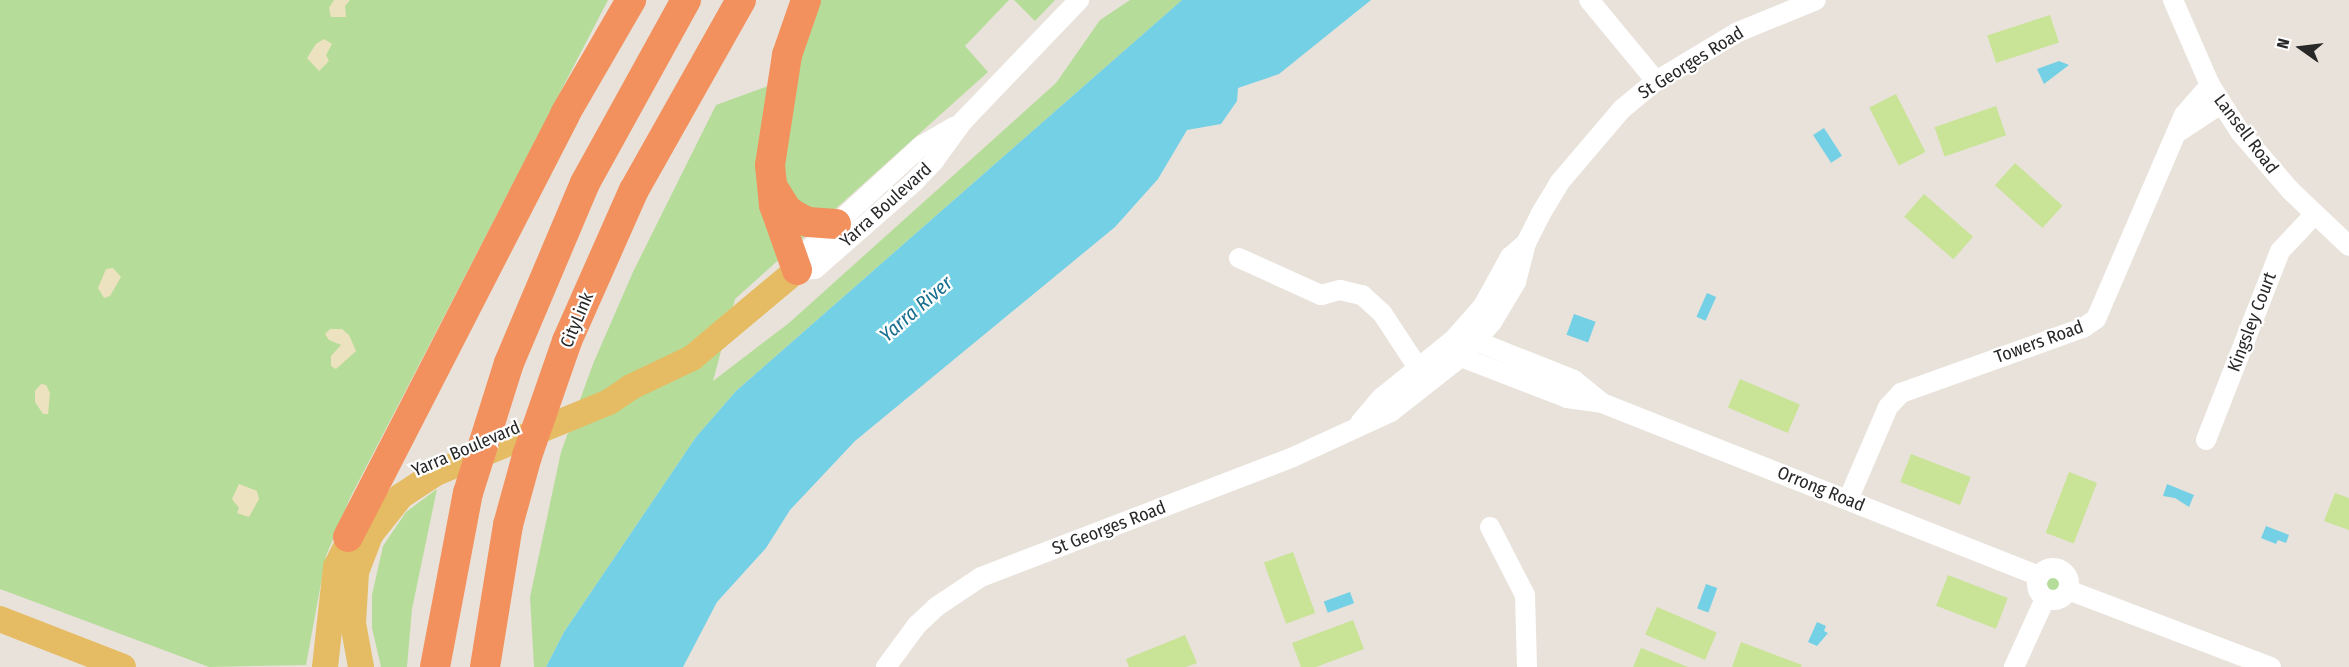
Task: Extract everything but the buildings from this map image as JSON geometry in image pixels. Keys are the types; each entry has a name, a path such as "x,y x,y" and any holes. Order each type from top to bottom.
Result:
{"highway":[{"path":"348,537 565,114 631,0"},
{"path":"435,667 468,493 509,363 585,183 686,0"},
{"name":"CityLink","path":"484,667 508,525 527,456 567,341 634,190 741,0"},
{"path":"797,270 774,205 771,184 779,92 806,0"},
{"path":"771,184 779,200 796,216 808,222 836,225"}],"main road":[{"name":"Yarra Boulevard","path":"325,667 333,579 348,537 387,490 432,468 614,394 692,358 797,270"},
{"name":"Yarra Boulevard","path":"362,667 353,609 360,560 370,535 386,512 432,468"},
{"path":"0,619 123,667"}],"street":[{"name":"Yarra Boulevard","path":"963,121 921,146 806,252 797,270 815,269 914,182 934,162 963,121 1079,0"},
{"path":"1589,0 1656,81"},
{"name":"St Georges Road","path":"1476,341 1516,282 1526,243 1559,183 1583,152 1622,109 1656,81 1738,32 1816,0"},
{"name":"Lansell Road","path":"2173,0 2210,85 2221,104 2266,163 2314,214 2349,246"},
{"name":"Towers Road","path":"1848,500 1888,407 1901,393 2083,328 2096,319 2137,217 2180,132 2189,104 2210,85"},
{"name":"Towers Road","path":"2180,132 2197,116 2221,104"},
{"name":"Kingsley Court","path":"2206,440 2280,251 2314,214"},
{"name":"St Georges Road","path":"886,667 917,625 936,607 981,577 1291,458 1359,425 1381,398 1423,375 1457,348 1510,257 1526,243"},
{"path":"1239,258 1321,295 1341,290 1362,295 1382,313 1423,375"},
{"name":"Orrong Road","path":"1457,348 1476,341 1574,380 1602,403"},
{"name":"Orrong Road","path":"1457,348 1567,398 1602,403 2039,576"},
{"path":"1490,527 1525,595 1527,667"},
{"path":"2052,567 2062,570 2069,579 2068,590 2059,599 2045,598 2037,586 2039,576 2052,567"},
{"path":"2068,590 2271,667"},
{"path":"2014,667 2045,598"}],"green space":[{"path":"0,0 608,0 350,498 326,556 306,665 209,667 0,589"},
{"path":"815,0 1009,0 965,46 988,72 735,299 713,381 789,323 1056,83 1100,20 1130,0 1182,0 736,391 696,437 564,632 546,667 534,667 530,597 561,452 593,364 633,272 716,105 768,86"},
{"path":"1014,0 1055,0 1035,21"},
{"path":"2050,15 2059,43 1996,63 1987,35"},
{"path":"1896,94 1926,152 1899,166 1869,108"},
{"path":"1996,106 2006,135 1945,156 1935,127"},
{"path":"2015,163 2063,206 2042,228 1995,185"},
{"path":"1924,194 1973,237 1953,259 1904,217"},
{"path":"1740,379 1800,404 1788,433 1728,408"},
{"path":"1911,454 1971,477 1960,505 1900,482"},
{"path":"2069,472 2097,483 2074,543 2046,533"},
{"path":"437,489 412,609 407,667 381,667 372,628 372,595 383,546 406,512"},
{"path":"2335,493 2349,498 2349,530 2324,521"},
{"path":"1293,552 1315,613 1286,624 1264,563"},
{"path":"2049,574 2057,574 2062,579 2060,590 2049,592 2044,587 2044,579"},
{"path":"1948,575 2008,598 1996,629 1936,606"},
{"path":"1657,607 1717,632 1705,660 1645,635"},
{"path":"1353,620 1364,649 1316,667 1301,667 1292,643"},
{"path":"1185,635 1197,663 1186,667 1129,667 1126,659"},
{"path":"1741,642 1802,665 1801,667 1732,667"},
{"path":"1641,648 1688,667 1633,667"}],"sand":[{"path":"334,0 350,0 345,6 346,17 331,17 329,8"},
{"path":"324,39 332,44 326,55 329,61 319,71 307,58 316,44"},
{"path":"113,268 121,277 110,296 104,298 98,288 106,269"},
{"path":"330,329 342,329 349,335 356,351 336,369 331,366 331,356 341,345 329,340 325,334"},
{"path":"41,384 46,385 50,393 48,414 43,414 35,402 35,391"},
{"path":"239,484 257,491 259,499 249,517 237,513 239,508 232,499"}],"water":[{"name":"Yarra River","path":"1182,0 1371,0 1279,74 1238,88 1237,101 1221,124 1187,130 1158,179 1115,227 855,441 790,510 766,548 717,602 683,667 546,667 564,632 696,437 736,391"},
{"path":"2059,61 2069,65 2044,84 2037,69"},
{"path":"1824,128 1842,156 1831,163 1813,135"},
{"path":"1707,293 1716,297 1706,321 1696,317"},
{"path":"1574,314 1596,322 1588,343 1566,335"},
{"path":"2167,484 2194,495 2189,507 2175,498 2163,496"},
{"path":"2266,526 2289,535 2286,543 2278,540 2276,544 2261,538"},
{"path":"1706,584 1717,588 1708,613 1697,608"},
{"path":"1350,592 1354,603 1328,613 1324,602"},
{"path":"1817,622 1826,626 1824,631 1828,633 1817,646 1808,642"}]}
